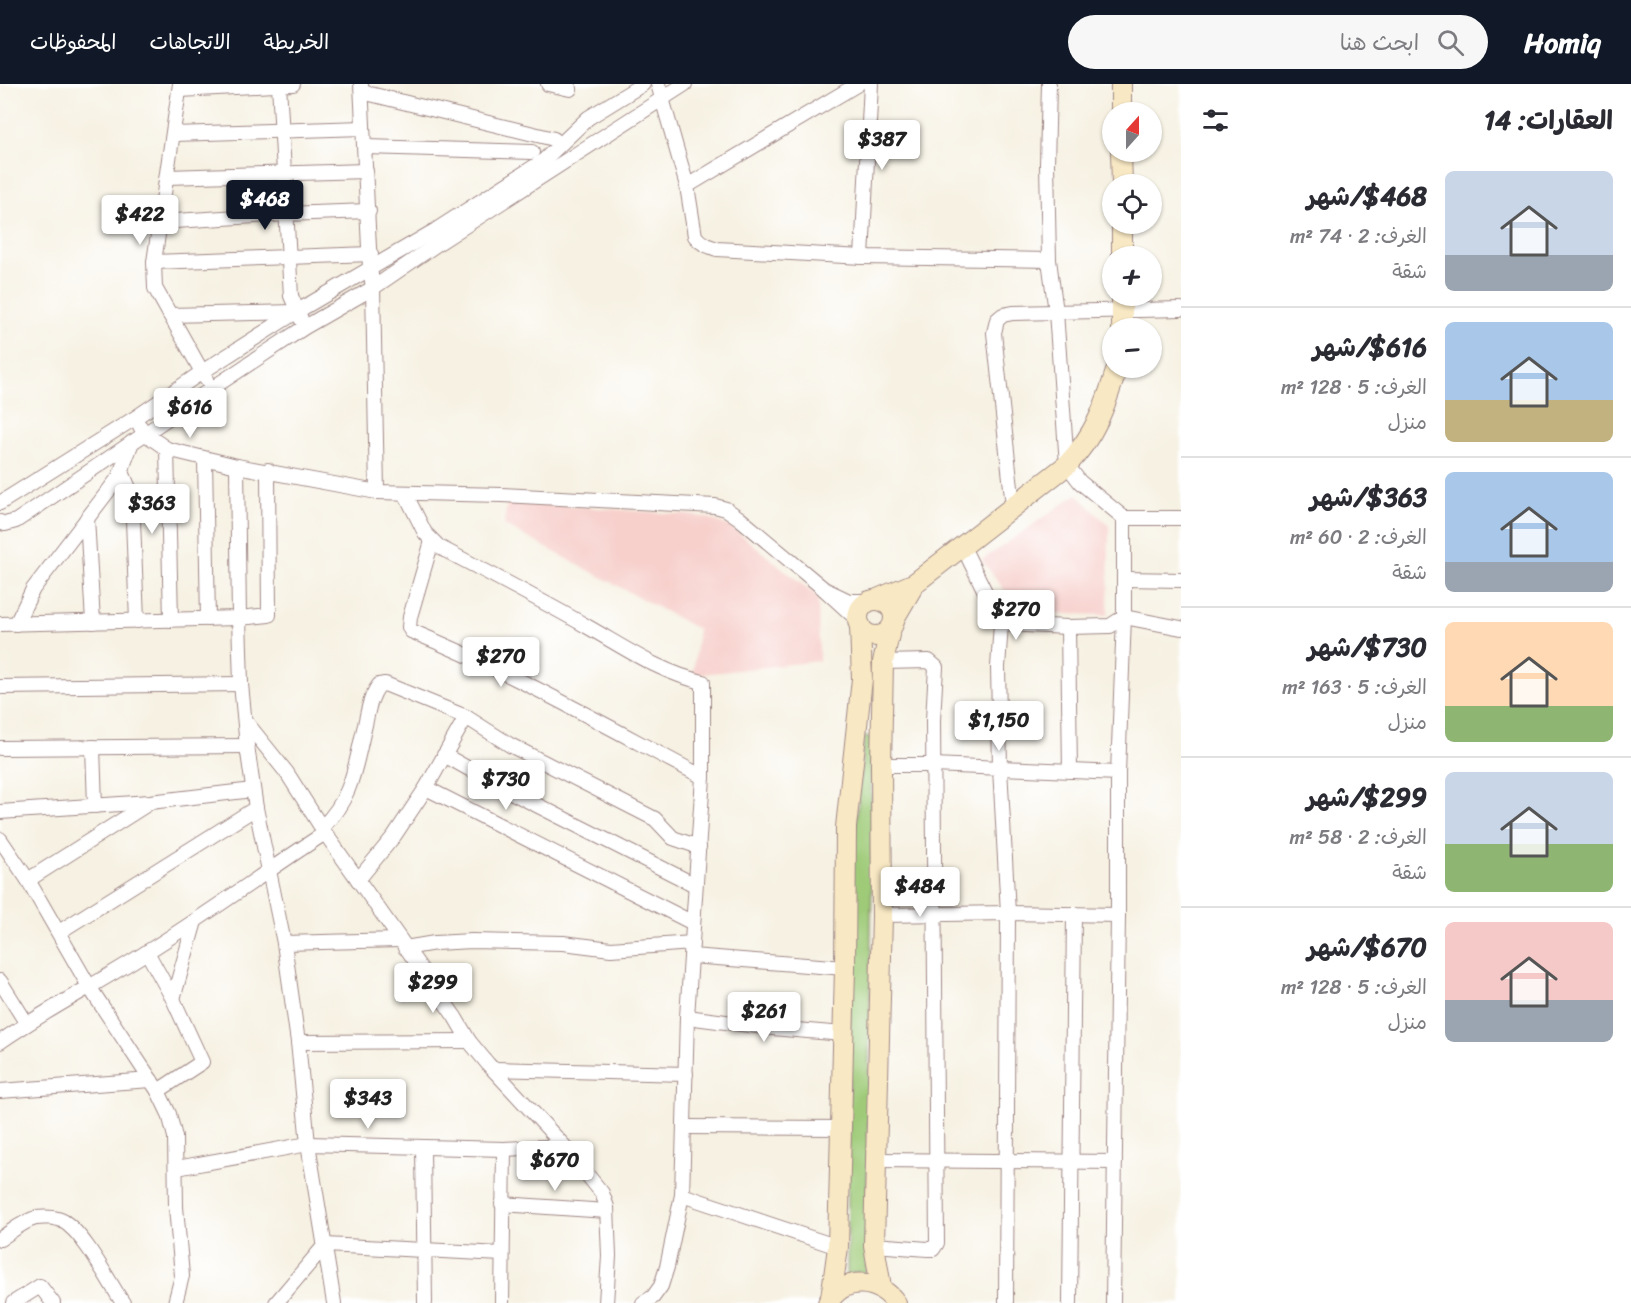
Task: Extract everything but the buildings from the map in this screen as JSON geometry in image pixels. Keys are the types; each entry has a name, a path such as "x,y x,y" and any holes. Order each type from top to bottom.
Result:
{"street":[{"path":"211,389 155,288 154,262 180,87 283,84 285,214 291,296 296,312 305,327"},
{"path":"548,84 570,89"},
{"path":"0,503 135,418 371,261 436,231 543,161 588,118 643,84"},
{"path":"658,84 687,186 695,236 699,242 707,246 717,249 861,257 1049,260"},
{"path":"0,522 5,524 16,521 305,327 373,288 440,242 685,84"},
{"path":"687,186 858,84"},
{"path":"861,257 871,84"},
{"path":"1049,84 1047,164 1049,260 1056,312 1067,465 1080,482 1124,518 1181,518"},
{"path":"1121,84 1121,102"},
{"path":"377,492 373,288 362,88 554,139"},
{"path":"173,134 363,128"},
{"path":"366,147 532,152"},
{"path":"166,177 366,171"},
{"path":"159,222 369,211"},
{"path":"154,262 288,258 371,261"},
{"path":"1013,506 995,326 997,320 1003,315 1181,309"},
{"path":"170,315 296,312"},
{"path":"829,1300 838,1247 844,1034 846,827 862,680 859,623 861,608 915,583 1067,465 1083,447 1095,428 1114,378"},
{"path":"135,418 144,434 167,449 237,466 377,492 502,495 715,506 726,509 824,589 859,623 867,634 872,636 885,634 915,583"},
{"path":"16,624 33,589 122,472 132,442"},
{"path":"167,449 171,620"},
{"path":"205,459 208,619"},
{"path":"237,466 239,618 247,746 256,808 284,943 298,1042 308,1144 334,1303"},
{"path":"0,624 239,618 269,615 271,610 268,470"},
{"path":"122,472 132,495 137,621"},
{"path":"405,493 425,533 438,547 587,627 625,650 674,674 703,682 703,777 687,1017 682,1195 661,1286 653,1297 643,1303"},
{"path":"87,518 93,622"},
{"path":"1113,1303 1118,773 1124,617 1124,518"},
{"path":"432,542 410,617 411,631 466,653 552,695 703,777"},
{"path":"962,545 1001,624 998,667 1000,768 1008,913 1006,1303"},
{"path":"1124,579 1181,580"},
{"path":"824,589 849,600 887,603 891,608 892,625 884,662 881,765 882,915 874,1245 880,1287"},
{"path":"1001,624 1110,626 1124,617 1181,628"},
{"path":"1068,627 1070,771"},
{"path":"874,1245 928,1249 937,1243 933,765 936,667 928,661 884,662"},
{"path":"0,687 242,684"},
{"path":"0,1042 195,921 323,830 335,815 347,793 370,701 379,685 384,684 466,717 510,745 655,819 673,838 699,847"},
{"path":"358,880 394,836 426,788 466,717"},
{"path":"246,722 287,773 323,830 455,1017 469,1041 513,1093 564,1146 602,1193 607,1210 609,1256 606,1303"},
{"path":"0,747 247,746"},
{"path":"93,747 95,806"},
{"path":"444,755 505,789 695,885"},
{"path":"881,765 1118,773"},
{"path":"426,788 693,923"},
{"path":"0,812 150,802 253,790"},
{"path":"28,880 150,802"},
{"path":"59,932 256,808"},
{"path":"0,839 28,880 90,988 154,1086 169,1114 175,1137 176,1207 182,1276 175,1303"},
{"path":"882,915 936,916 1008,913 1118,915"},
{"path":"1070,1303 1074,914"},
{"path":"173,999 195,921"},
{"path":"284,943 402,944 472,941 563,943 611,949 692,950 845,968"},
{"path":"0,1091 154,1086 202,1062 173,999 147,952"},
{"path":"0,981 27,1024"},
{"path":"687,1017 772,1029 844,1034"},
{"path":"298,1042 469,1041"},
{"path":"494,1069 686,1074"},
{"path":"684,1127 841,1128"},
{"path":"177,1168 308,1144 504,1149 564,1146"},
{"path":"423,1148 425,1303"},
{"path":"502,1303 504,1149"},
{"path":"876,1160 1115,1162"},
{"path":"682,1195 838,1247"},
{"path":"502,1204 607,1210"},
{"path":"0,1239 29,1220 59,1219 65,1222 77,1233 117,1301"},
{"path":"325,1245 502,1254"},
{"path":"276,1303 325,1245"},
{"path":"829,1300 848,1285 870,1284 890,1294 896,1303"},
{"path":"13,1303 40,1286 53,1303"}],"shaded area":[{"path":"1077,494 1109,526 1108,615 1021,613 982,560"},
{"path":"507,501 687,515 708,518 731,527 818,597 819,661 693,675 698,629 504,525"}],"green space":[{"path":"864,737 871,737 872,869 866,1273 857,1272 847,1275 852,866"}]}
